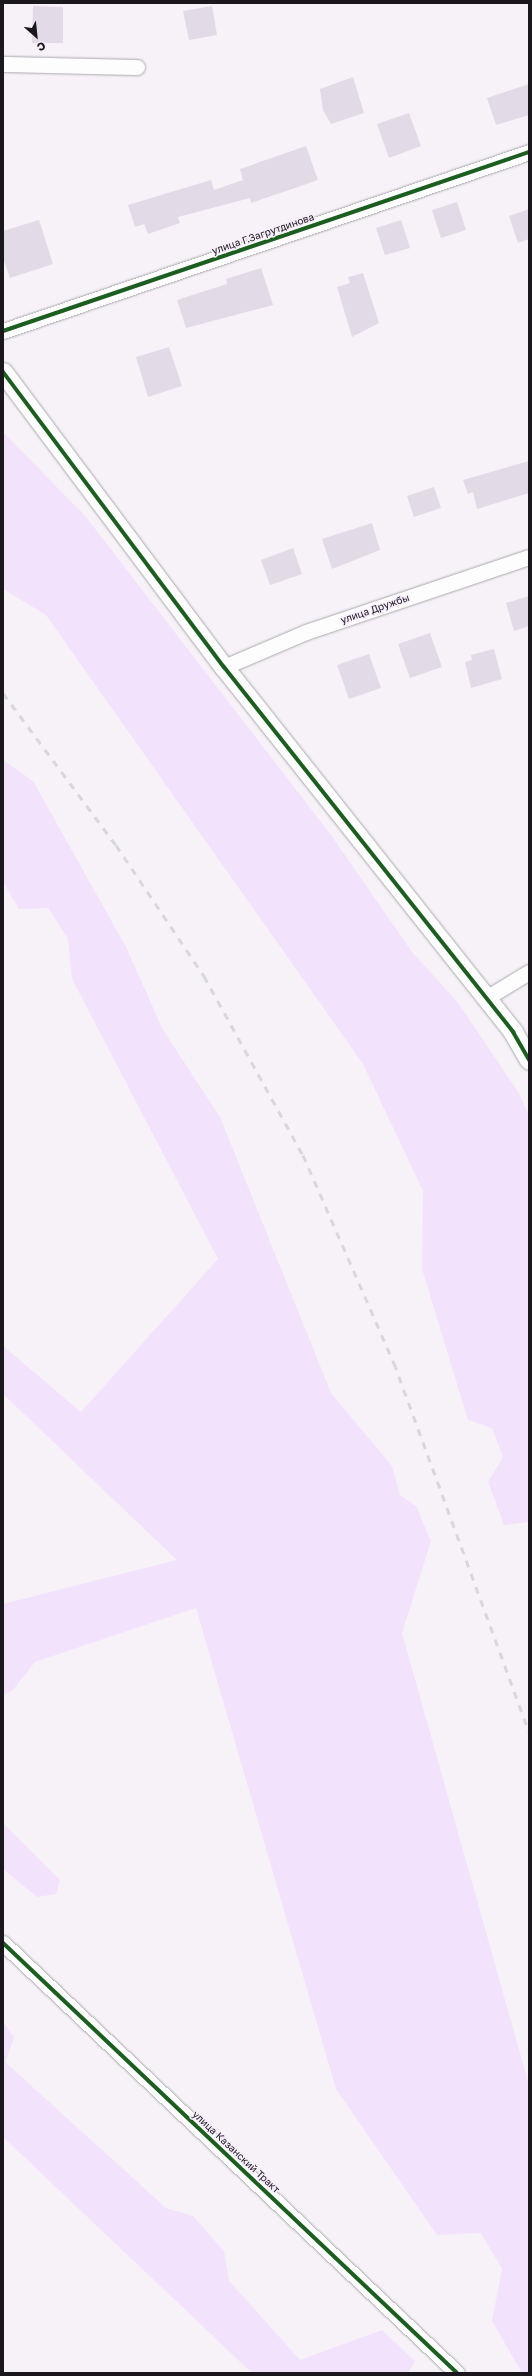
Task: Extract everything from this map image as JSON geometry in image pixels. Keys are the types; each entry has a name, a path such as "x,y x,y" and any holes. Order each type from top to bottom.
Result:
{"street":[{"path":"3,64 136,67"},
{"name":"улица Г.Загрутдинова","path":"3,331 529,152"},
{"path":"3,372 224,667 486,998 529,1060"},
{"name":"улица Дружбы","path":"224,667 306,632 529,557"},
{"path":"486,998 529,972"},
{"name":"улица Казанский Тракт","path":"3,1943 457,2373"}],"shaded area":[{"path":"3,432 86,517 331,835 412,952 459,1004 520,1095 529,1116 529,1522 504,1525 488,1482 503,1457 492,1428 468,1420 422,1269 423,1191 363,1064 46,615 3,589"},
{"path":"3,760 33,781 126,947 163,1030 220,1117 331,1393 392,1466 400,1495 416,1506 431,1541 402,1633 529,2085 529,2373 522,2373 492,2321 502,2269 481,2233 437,2235 336,2089 196,1608 35,1662 13,1690 3,1695 3,1604 177,1560 3,1394 3,1346 81,1412 218,1259 72,979 68,939 48,908 19,909 3,882"},
{"path":"3,1823 60,1880 56,1894 37,1897 3,1869"},
{"path":"3,2021 14,2038 5,2062 166,2208 193,2216 224,2251 229,2281 300,2360 382,2330 415,2361 408,2373 252,2373 3,2137"}],"building":[{"path":"33,6 63,7 63,43 32,43"},
{"path":"212,6 217,35 189,40 183,11"},
{"path":"353,77 364,113 331,124 323,110 320,89"},
{"path":"529,84 529,115 496,125 487,98"},
{"path":"409,113 421,146 389,158 377,124"},
{"path":"306,146 318,180 251,203 250,198 178,217 180,223 148,234 144,224 135,227 128,205 211,180 214,190 243,180 240,169"},
{"path":"457,202 466,230 441,238 432,210"},
{"path":"529,209 529,239 518,243 509,216"},
{"path":"39,220 53,264 10,278 3,258 3,231"},
{"path":"401,220 410,248 385,255 376,228"},
{"path":"261,268 273,305 186,328 177,300 227,284 226,279"},
{"path":"363,273 379,323 352,337 337,287 350,283 348,277"},
{"path":"169,347 182,386 148,397 136,357"},
{"path":"529,461 529,493 477,509 473,492 468,494 463,480"},
{"path":"434,487 441,508 414,517 407,496"},
{"path":"372,523 380,550 332,569 322,539"},
{"path":"293,548 302,574 270,585 261,560"},
{"path":"529,596 529,626 514,631 506,603"},
{"path":"430,633 442,667 410,678 398,644"},
{"path":"494,649 502,679 471,688 465,662 472,660 471,655"},
{"path":"369,654 381,688 349,699 337,665"}],"railway":[{"path":"3,693 116,845 204,976 303,1155 394,1363 529,1732"}],"cycle path":[{"path":"3,331 529,152"},
{"path":"3,372 224,667 513,1032 529,1060"},
{"path":"3,1943 457,2373"}]}
